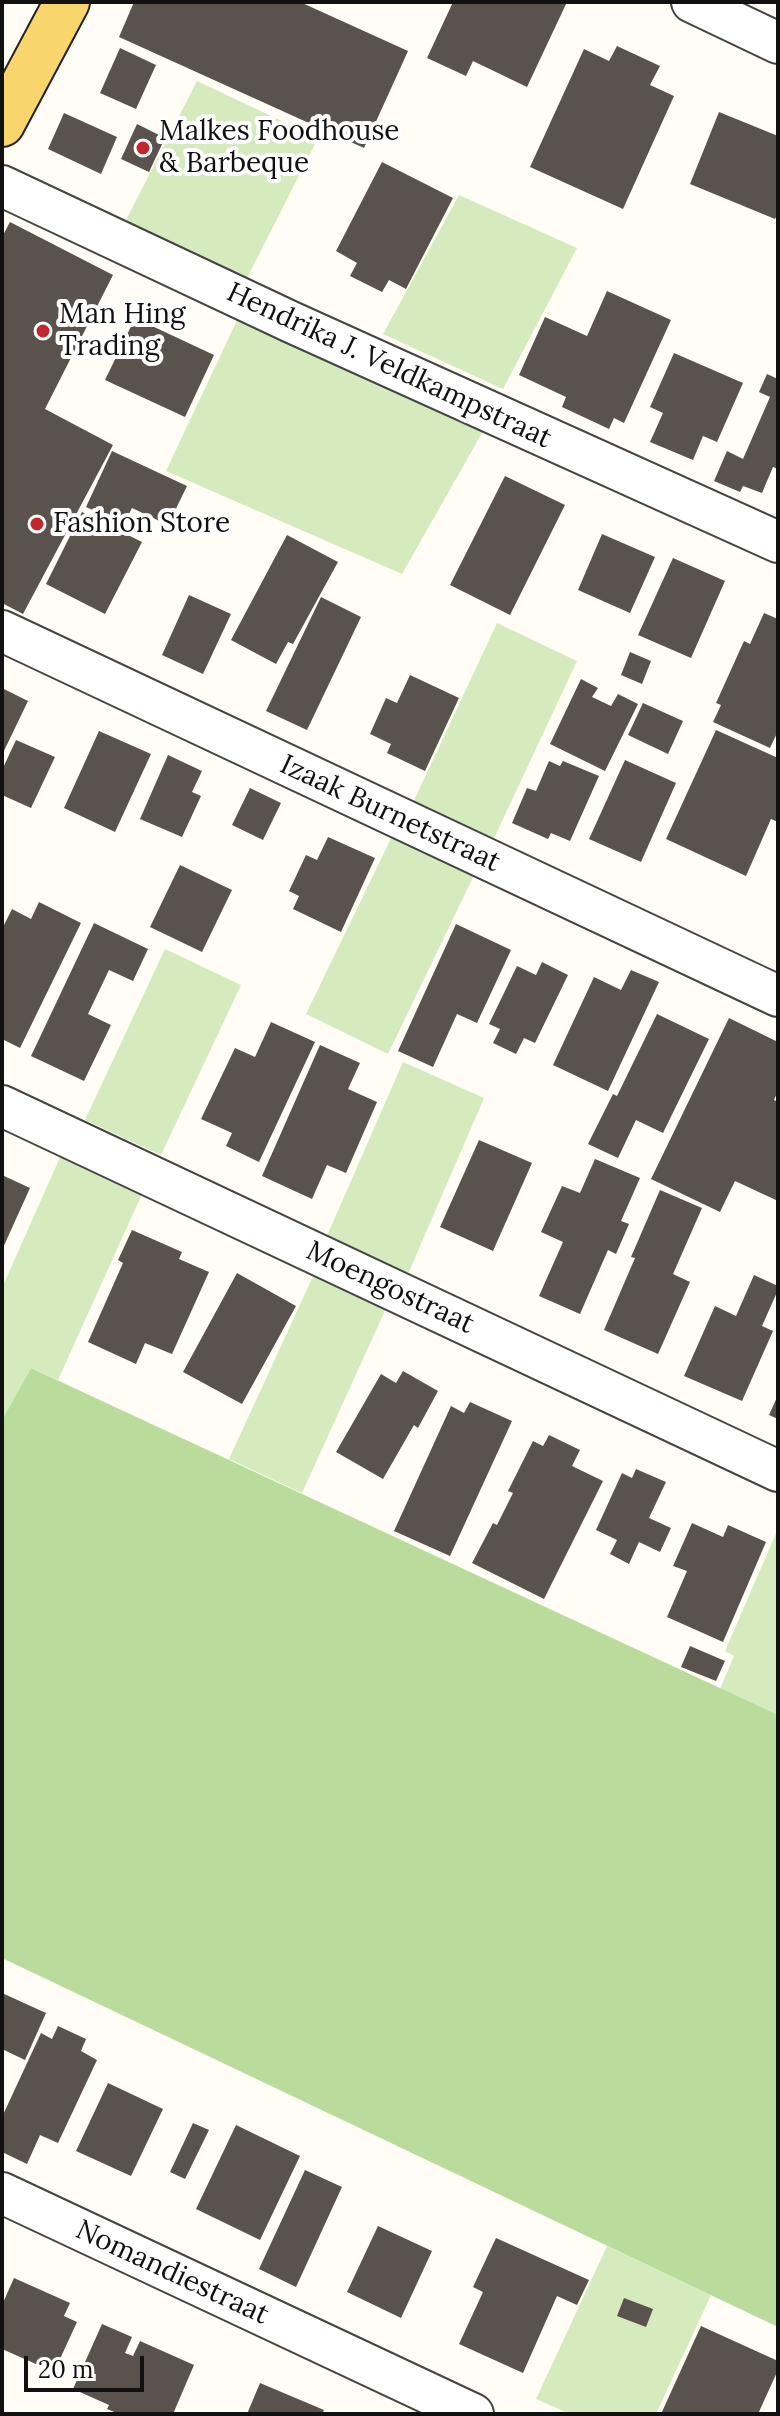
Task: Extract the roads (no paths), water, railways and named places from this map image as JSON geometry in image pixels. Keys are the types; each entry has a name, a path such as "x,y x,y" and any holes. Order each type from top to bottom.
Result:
{"main road":[{"path":"2,124 67,2"}],"street":[{"path":"692,2 778,43"},
{"name":"Hendrika J. Veldkampstraat","path":"2,186 291,322 778,542"},
{"name":"Izaak Burnetstraat","path":"2,631 778,996"},
{"name":"Moengostraat","path":"2,1106 778,1471"},
{"name":"Nomandiestraat","path":"2,2193 473,2414"}],"place":[{"name":"Malkes Foodhouse & Barbeque","path":"143,148"},
{"name":"Man Hing Trading","path":"43,331"},
{"name":"Fashion Store","path":"37,524"}]}
